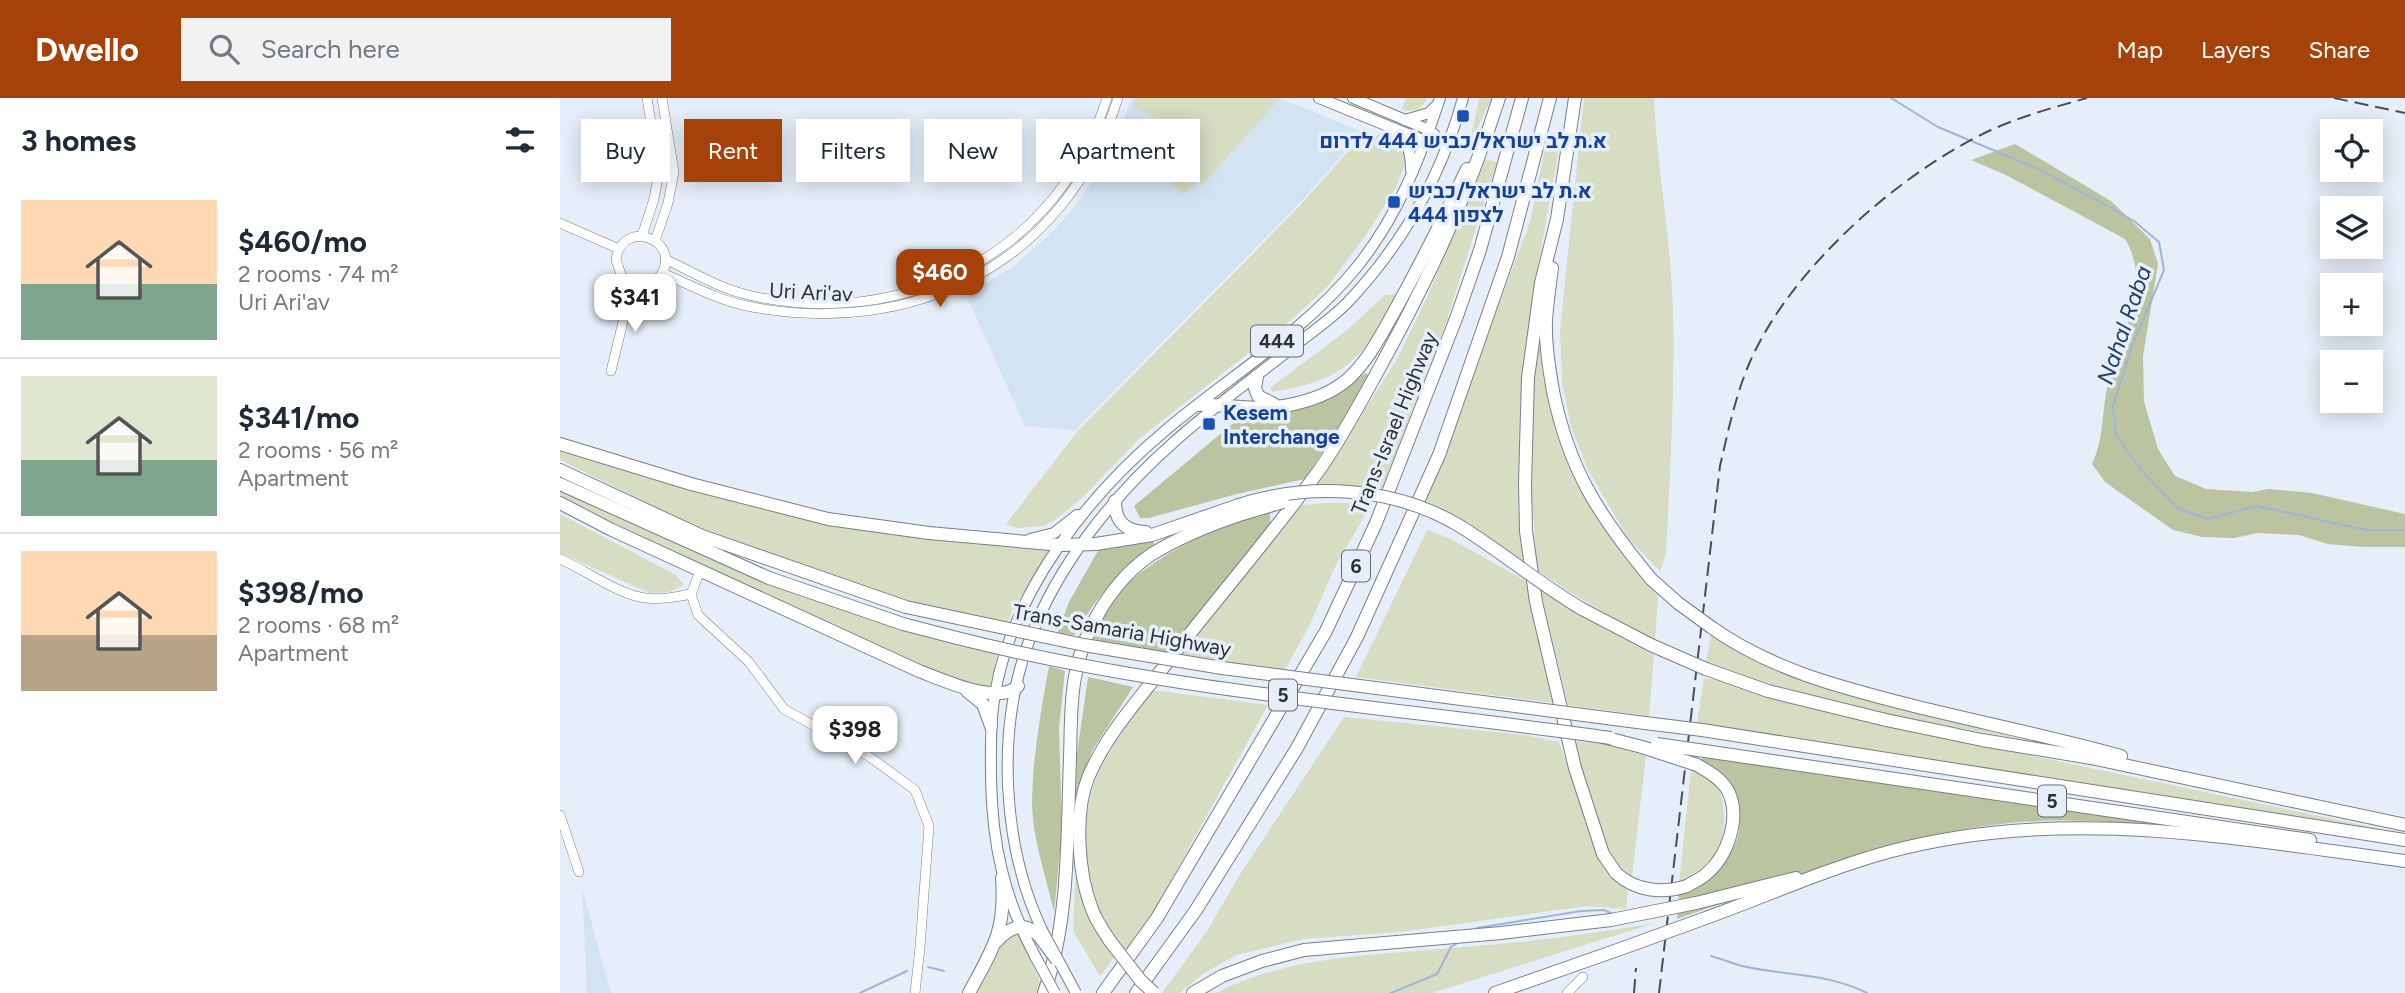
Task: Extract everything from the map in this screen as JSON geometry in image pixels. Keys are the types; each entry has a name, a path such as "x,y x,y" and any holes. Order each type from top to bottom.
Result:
{"highway":[{"path":"1199,405 1261,408 1285,406 1328,392 1347,380 1366,358 1430,246 1499,98"},
{"path":"1154,993 1136,975 1110,941 1092,909 1085,887 1082,807 1087,781 1106,743 1315,475 1351,419 1415,305 1448,236 1484,147 1499,98"},
{"name":"Trans-Israel Highway","path":"1103,993 1157,918 1326,631 1376,523 1457,316 1480,250 1522,98"},
{"name":"6","path":"1136,993 1196,910 1283,771 1357,637 1439,455 1508,257 1550,98"},
{"path":"1575,98 1556,219 1546,321 1547,349 1564,437 1574,465 1610,528 1651,579 1711,627 1749,651 1804,676 1885,699 2072,743 2229,786"},
{"path":"1556,219 1541,283 1528,378 1526,531 1536,602 1575,768 1603,854 1616,873 1637,887 1672,891 1705,875 1722,856 1733,820 1727,790 1717,777 1697,765 1643,745"},
{"path":"1256,376 1255,388 1258,396 1266,402 1285,406"},
{"path":"560,444 691,484 828,519 929,533 1060,545 1124,541 1298,492 1376,495 1406,502 1448,520 1581,609 1651,645 1706,669 1794,698 1886,720 2229,786 2405,825"},
{"name":"Trans-Samaria Highway","path":"560,470 702,537 906,607 1084,645 1222,668 1702,730 2405,840"},
{"name":"Trans-Samaria Highway","path":"560,484 769,578 903,624 1016,653 1118,672 1608,738 1643,745 1698,750 2239,828 2405,858"},
{"path":"1115,501 1116,517 1124,527 1141,532 1170,528"},
{"path":"560,503 878,654 957,685 995,694 1013,691 1018,687"},
{"path":"1044,993 1062,918 1074,678 1089,633 1126,576 1150,556 1238,510"},
{"path":"957,685 983,704 991,726"},
{"path":"1495,993 1888,852 1977,835 2027,829 2145,828 2405,858"},
{"path":"1193,993 1223,976 1272,958 1304,950 1482,935 1611,920 1857,863"},
{"path":"969,993 995,943 1004,909 1002,878"},
{"path":"995,943 1009,930 1020,926 1030,928 1041,934 1057,960"}],"main road":[{"path":"1319,98 1388,126 1427,136 1448,145"},
{"path":"1353,98 1405,120 1427,136"},
{"name":"444","path":"1041,934 1027,895 1011,826 1007,781 1018,687 1028,644 1036,624 1080,545 1115,501 1174,441 1325,323 1369,278 1401,236 1438,169 1463,98"},
{"path":"1405,120 1429,113 1439,101"},
{"name":"444","path":"1055,993 1020,926 1002,878 993,824 991,726 995,694 1016,621 1030,592 1060,545 1102,492 1158,437 1316,310 1357,267 1382,231 1411,178 1439,101"},
{"path":"1388,126 1403,139 1410,151 1411,178"},
{"path":"1021,540 1046,536 1061,529 1102,492"},
{"path":"1057,960 1076,993"}],"street":[{"path":"642,236 659,172 647,98"},
{"path":"655,241 668,203 674,172 662,98"},
{"name":"Uri Ari'av","path":"665,259 720,286 747,295 807,303 868,301 899,296 927,287 977,264 1025,229 1045,208 1079,163 1107,98"},
{"name":"Uri Ari'av","path":"662,273 744,305 807,314 869,311 901,306 931,297 982,273 1032,237 1054,215 1099,149 1118,98"},
{"path":"560,223 619,249"},
{"path":"642,236 655,241 665,259 662,273 652,282 638,285 626,281 618,272 616,260 619,249 628,239 642,236"},
{"path":"611,371 628,299 638,285"},
{"path":"560,559 644,598 691,594"},
{"path":"700,571 691,594 698,615 749,662 783,709 870,757 915,790 929,826 915,993"},
{"path":"560,815 579,872"},
{"path":"1567,993 1583,977"}],"shaded area":[{"path":"1132,98 1279,98 1363,132 1293,210 1075,430 1025,426 966,295 1014,266 1049,235 1092,182 1200,182 1200,119 1124,119"},
{"path":"582,888 611,993 587,993"}],"green space":[{"path":"1136,98 1269,98 1278,101 1201,186 1198,182 1200,119 1159,119 1133,108"},
{"path":"1406,98 1427,98 1420,108 1410,111 1402,109"},
{"path":"1492,98 1469,145 1479,99"},
{"path":"1584,98 1654,98 1673,310 1672,432 1666,554 1660,571 1628,538 1588,470 1571,426 1562,381 1560,330"},
{"path":"1382,133 1403,146 1406,161 1396,187 1368,232 1327,287 1291,320 1140,438 1083,497 1059,517 1044,526 1017,528 1006,524 1077,432 1294,212 1362,136"},
{"path":"1547,139 1560,143 1532,300 1522,377 1518,483 1519,525 1524,561 1471,529 1452,514 1425,500 1530,222"},
{"path":"2015,144 2111,201 2150,239 2158,264 2143,356 2144,401 2158,449 2175,476 2206,489 2252,492 2269,489 2312,493 2405,514 2405,547 2328,544 2299,535 2258,533 2234,538 2202,537 2173,530 2105,482 2092,464 2099,444 2109,380 2132,309 2136,274 2133,256 2125,239 2006,175 1971,160"},
{"path":"1485,159 1497,162 1447,320 1382,488 1312,484 1355,425 1396,361 1428,295"},
{"path":"1171,182 1198,182 1183,194"},
{"path":"1396,294 1374,335 1350,363 1318,381 1272,392 1271,387 1346,331 1385,295"},
{"path":"1536,342 1543,343 1547,389 1554,424 1575,478 1621,551 1658,595 1655,641 1576,596 1537,570 1530,471"},
{"path":"1365,373 1371,376 1305,479 1140,518 1134,506 1249,410 1351,384"},
{"path":"560,451 719,498 835,524 1054,547 1012,610 1008,623 910,603 709,533 560,460"},
{"path":"560,488 702,553 997,653 991,689 921,666 624,528 560,495"},
{"path":"1372,503 1336,565 1310,624 1285,670 1177,657 1302,505"},
{"path":"1270,512 1270,524 1166,654 1091,639 1108,605 1127,584 1145,570 1205,535"},
{"path":"560,514 676,575 684,585 669,592 650,593 560,553"},
{"path":"1427,530 1449,538 1528,582 1555,703 1356,677"},
{"path":"1152,540 1157,547 1119,575 1074,635 1057,634 1069,602 1099,549"},
{"path":"1540,588 1581,616 1654,655 1649,716 1568,705"},
{"path":"1711,634 1749,657 1805,682 2031,741 1884,714 1777,688 1706,663"},
{"path":"1049,666 1065,671 1059,728 1062,831 1054,912 1037,843 1032,800 1040,716"},
{"path":"1088,677 1133,687 1092,751 1076,795 1077,754"},
{"path":"1704,678 1729,682 1803,706 1862,720 2405,834 1697,724"},
{"path":"1153,690 1268,705 1150,918 1127,952 1107,926 1092,889 1086,849 1088,808 1106,759"},
{"path":"1344,717 1526,735 1559,742 1579,795 1591,839 1604,869 1628,891 1626,909 1586,906 1401,932 1303,939 1236,955 1203,974 1180,993 1162,993 1207,931 1239,876"},
{"path":"1573,741 1600,743 1646,756 1632,876 1621,867 1602,835"},
{"path":"1706,756 2257,838 2094,821 2040,821 1993,825 1900,843 1855,856 1677,919 1679,894 1705,883 1725,862 1735,844 1740,825 1736,811 1700,760"},
{"path":"1691,770 1718,788 1723,802 1723,829 1719,846 1712,857 1699,870 1679,883"},
{"path":"1076,863 1085,910 1114,958 1100,976 1073,931"},
{"path":"1655,923 1432,993 1216,993 1275,970 1306,963 1536,940"},
{"path":"1015,934 1021,937 1041,984 1037,993 974,993 998,944"}],"waterway":[{"name":"Nahal Raba","path":"1891,98 1938,127 2036,168 2104,204 2134,221 2159,242 2164,270 2131,349 2113,406 2116,435 2141,470 2179,509 2208,519 2257,506 2366,530 2405,530"},
{"path":"1477,928 1581,911 1604,910 1613,914"},
{"path":"1391,993 1437,974 1451,947 1456,944"},
{"path":"1711,956 1742,966 1822,978 1867,993"},
{"path":"928,967 944,971"},
{"path":"860,993 907,971"}],"railway":[{"path":"1659,993 1720,466 1736,402 1749,364 1767,329 1791,294 1819,260 1885,198 1920,171 1991,130 2087,98"},
{"path":"2334,98 2405,113"},
{"path":"1634,993 1636,968"}],"place":[{"name":"א.ת לב ישראל/כביש 444 לדרום","path":"1463,116"},
{"name":"א.ת לב ישראל/כביש 444 לצפון","path":"1394,202"},
{"name":"Kesem Interchange","path":"1209,424"}]}
